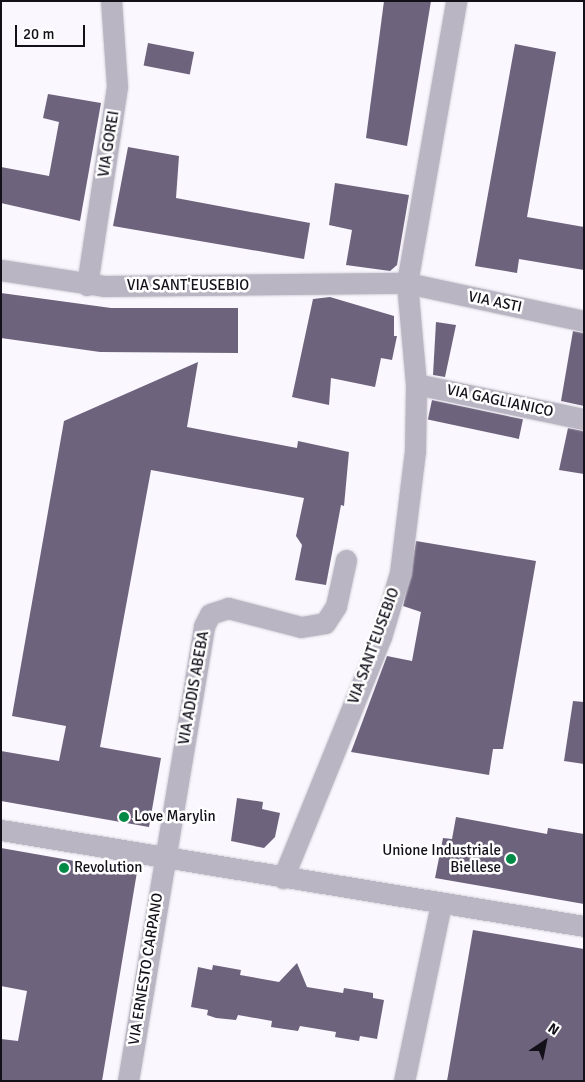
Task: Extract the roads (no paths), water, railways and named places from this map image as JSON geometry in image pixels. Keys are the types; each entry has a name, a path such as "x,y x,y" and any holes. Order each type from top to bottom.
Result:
{"street":[{"name":"VIA GOREI","path":"87,285 118,86 112,1"},
{"name":"VIA SANT'EUSEBIO","path":"283,878 381,637 400,573 415,451 416,384 407,283 456,1"},
{"name":"VIA SANT'EUSEBIO","path":"1,270 87,285 407,283"},
{"name":"VIA ASTI","path":"407,283 584,321"},
{"name":"VIA GAGLIANICO","path":"416,384 584,419"},
{"name":"VIA ADDIS ABEBA","path":"164,858 204,626 210,614 228,608 301,627 325,623 336,606 346,560"},
{"path":"1,830 283,878 584,926"},
{"name":"VIA ERNESTO CARPANO","path":"128,1081 164,858"},
{"path":"404,1081 441,904"}],"place":[{"name":"Love Marylin","path":"124,817"},
{"name":"Unione Industriale Biellese","path":"511,859"},
{"name":"Revolution","path":"64,868"}]}
